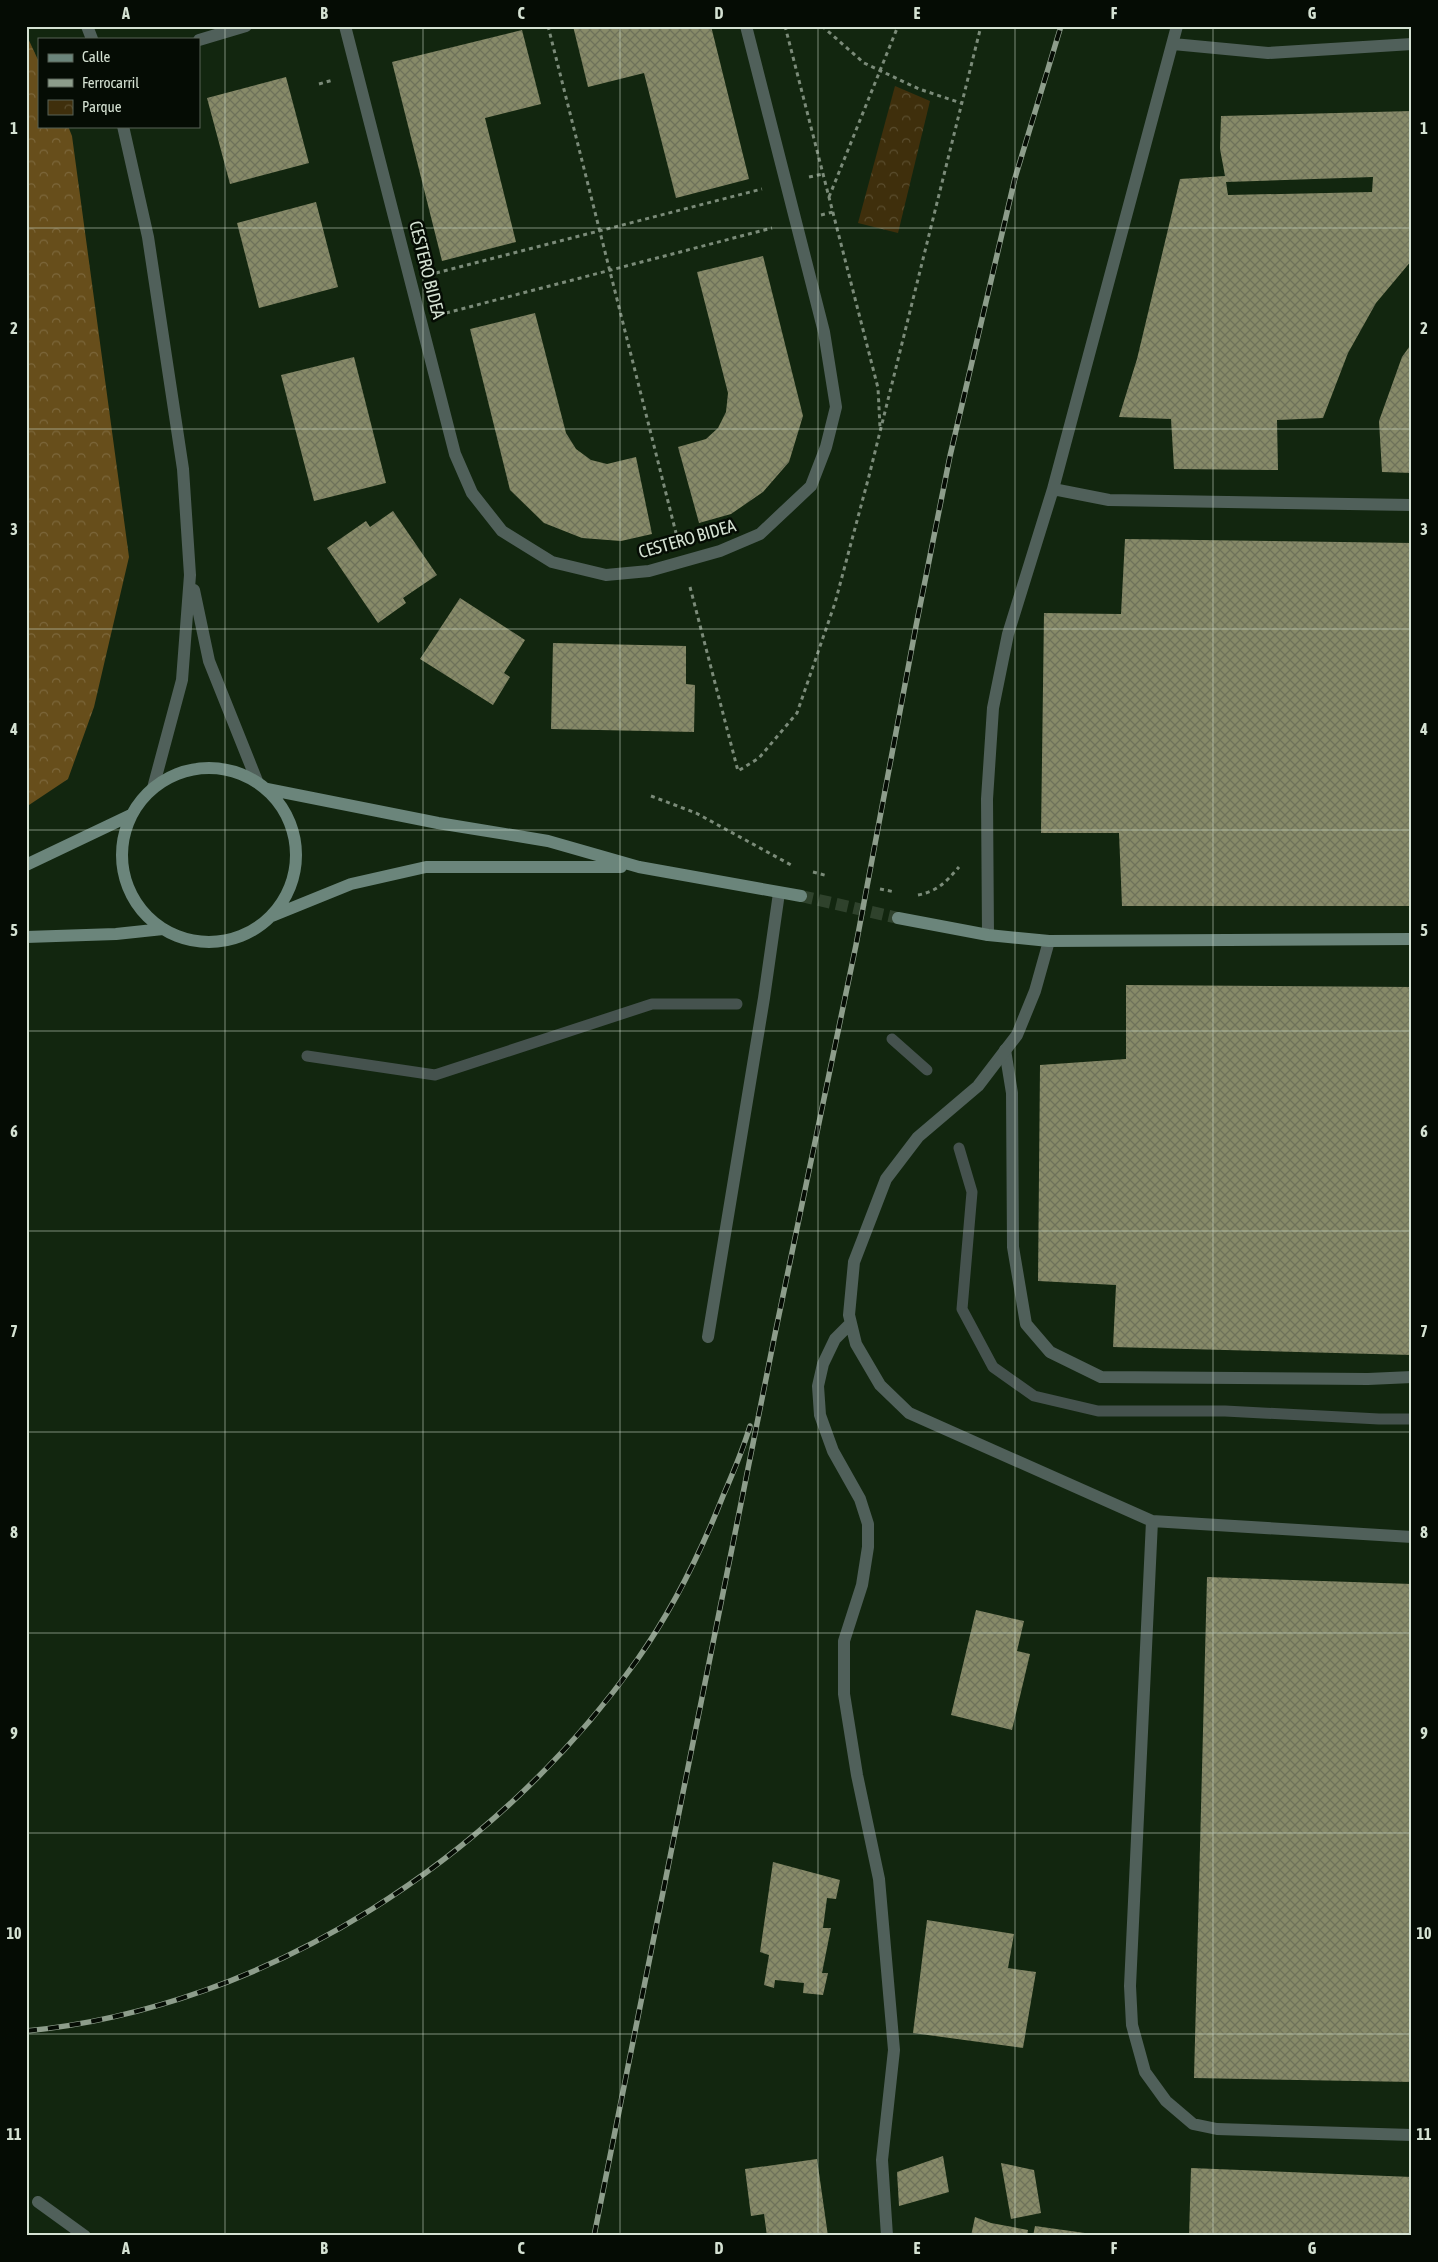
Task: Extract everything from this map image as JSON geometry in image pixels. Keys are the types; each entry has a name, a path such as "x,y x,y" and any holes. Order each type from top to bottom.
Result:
{"street":[{"path":"87,26 92,38"},
{"path":"200,40 246,26"},
{"name":"CESTERO BIDEA","path":"345,26 455,454 472,493 502,531 552,562 606,575 649,571 720,551 760,534 811,486 826,447 836,407 824,332 746,26"},
{"path":"988,935 987,799 993,708 1008,634 1052,489 1177,26"},
{"path":"1173,44 1268,53 1412,44"},
{"path":"123,128 151,256 183,469 190,575 182,680 153,788"},
{"path":"1052,489 1108,500 1412,505"},
{"path":"190,575 209,661 257,782"},
{"path":"272,916 288,893 296,866 295,837 285,811 268,789 232,770 204,768 177,773 153,788 131,815 123,839 122,865 129,890 143,912 163,929 184,939 208,942 232,940 254,930 272,916 351,884 426,867 639,867"},
{"path":"268,789 438,823 548,841 639,867 801,896"},
{"path":"26,865 131,815"},
{"path":"708,1336 764,998 779,893"},
{"path":"898,918 988,935 1049,941 1412,939"},
{"path":"26,937 116,934 163,929"},
{"path":"1049,941 1035,990 1016,1035 978,1086 918,1137 886,1179 854,1262 851,1323 856,1344 880,1385 909,1414 1152,1521 1412,1537"},
{"path":"1005,1050 1012,1093 1013,1247 1026,1324 1050,1352 1101,1377 1412,1378"},
{"path":"851,1323 835,1338 823,1364 818,1386 820,1415 833,1451 860,1499 868,1524 868,1547 862,1585 844,1641 844,1694 856,1775 879,1879 894,2050 882,2160 887,2236"},
{"path":"1152,1521 1130,1986 1132,2025 1145,2072 1166,2101 1193,2124 1217,2129 1412,2135"},
{"path":"38,2202 85,2236"}],"path":[{"path":"548,26 738,771 759,758 797,713 835,604 880,432 980,26"},
{"path":"785,26 878,388 880,432"},
{"path":"822,26 864,63 919,89 961,103"},
{"path":"829,198 898,26"},
{"path":"436,273 823,174"},
{"path":"446,314 832,212"},
{"path":"650,796 696,813 791,866 800,868"},
{"path":"915,895 930,893 943,886 959,867"},
{"path":"809,871 828,876"},
{"path":"880,889 902,894"}],"green space":[{"path":"26,34 38,60 38,128 69,128 72,136 129,557 94,707 68,779 26,807"},
{"path":"895,86 930,101 898,233 858,223"}],"building":[{"path":"573,26 711,26 749,179 676,198 644,73 588,87"},
{"path":"522,30 541,104 485,118 516,242 442,261 392,62"},
{"path":"286,77 309,163 230,184 207,98"},
{"path":"1412,111 1412,260 1376,303 1348,353 1323,418 1277,420 1278,470 1174,469 1171,419 1119,417 1137,359 1180,179 1225,176 1220,149 1221,116","holes":["1373,177 1372,192 1228,195 1226,182"]},
{"path":"316,202 338,287 259,308 237,223"},
{"path":"763,256 803,416 789,462 763,492 731,514 699,523 678,447 706,439 718,428 726,412 728,393 697,272"},
{"path":"535,313 566,433 576,449 591,460 607,464 636,457 652,534 621,541 582,538 544,523 510,490 470,329"},
{"path":"1412,343 1412,473 1382,472 1379,421 1402,357"},
{"path":"354,357 386,483 314,501 281,375"},
{"path":"393,511 437,575 403,598 406,603 378,623 327,548 366,521 370,527"},
{"path":"1125,539 1412,543 1412,906 1122,906 1119,833 1041,833 1044,613 1121,614"},
{"path":"460,598 525,640 504,673 510,677 493,705 420,659"},
{"path":"553,643 686,646 686,684 695,685 694,732 551,729"},
{"path":"1126,985 1412,987 1412,1355 1113,1347 1116,1285 1038,1281 1040,1065 1126,1059"},
{"path":"1207,1577 1412,1584 1412,2082 1194,2078"},
{"path":"976,1610 1024,1621 1017,1651 1030,1654 1012,1730 951,1715"},
{"path":"773,1862 840,1880 836,1899 827,1898 823,1928 831,1928 822,1973 828,1973 823,1995 803,1993 804,1983 775,1980 774,1988 764,1985 769,1955 760,1952"},
{"path":"927,1920 1014,1934 1008,1968 1036,1972 1023,2048 913,2033"},
{"path":"943,2156 949,2192 899,2206 897,2172"},
{"path":"817,2159 828,2236 767,2236 764,2214 751,2216 745,2169"},
{"path":"1001,2163 1034,2170 1041,2213 1011,2219"},
{"path":"1191,2168 1412,2177 1412,2236 1189,2236"},
{"path":"975,2217 991,2223 1028,2230 1027,2236 971,2236"},
{"path":"1035,2226 1099,2235 1099,2236 1033,2236"}],"waterway":[{"path":"307,1056 435,1075 652,1004 737,1004"},
{"path":"892,1039 927,1070"},
{"path":"959,1148 972,1192 962,1309 993,1367 1034,1396 1098,1411 1225,1411 1412,1419"}],"tunnel":[{"path":"801,896 898,918"}],"railway":[{"path":"594,2236 775,1334 856,945 950,456 1015,178 1061,26"},
{"path":"26,2031 116,2016 204,1990 289,1955 370,1910 447,1857 517,1797 581,1731 637,1660 674,1601 695,1560 734,1470 750,1426"}]}
